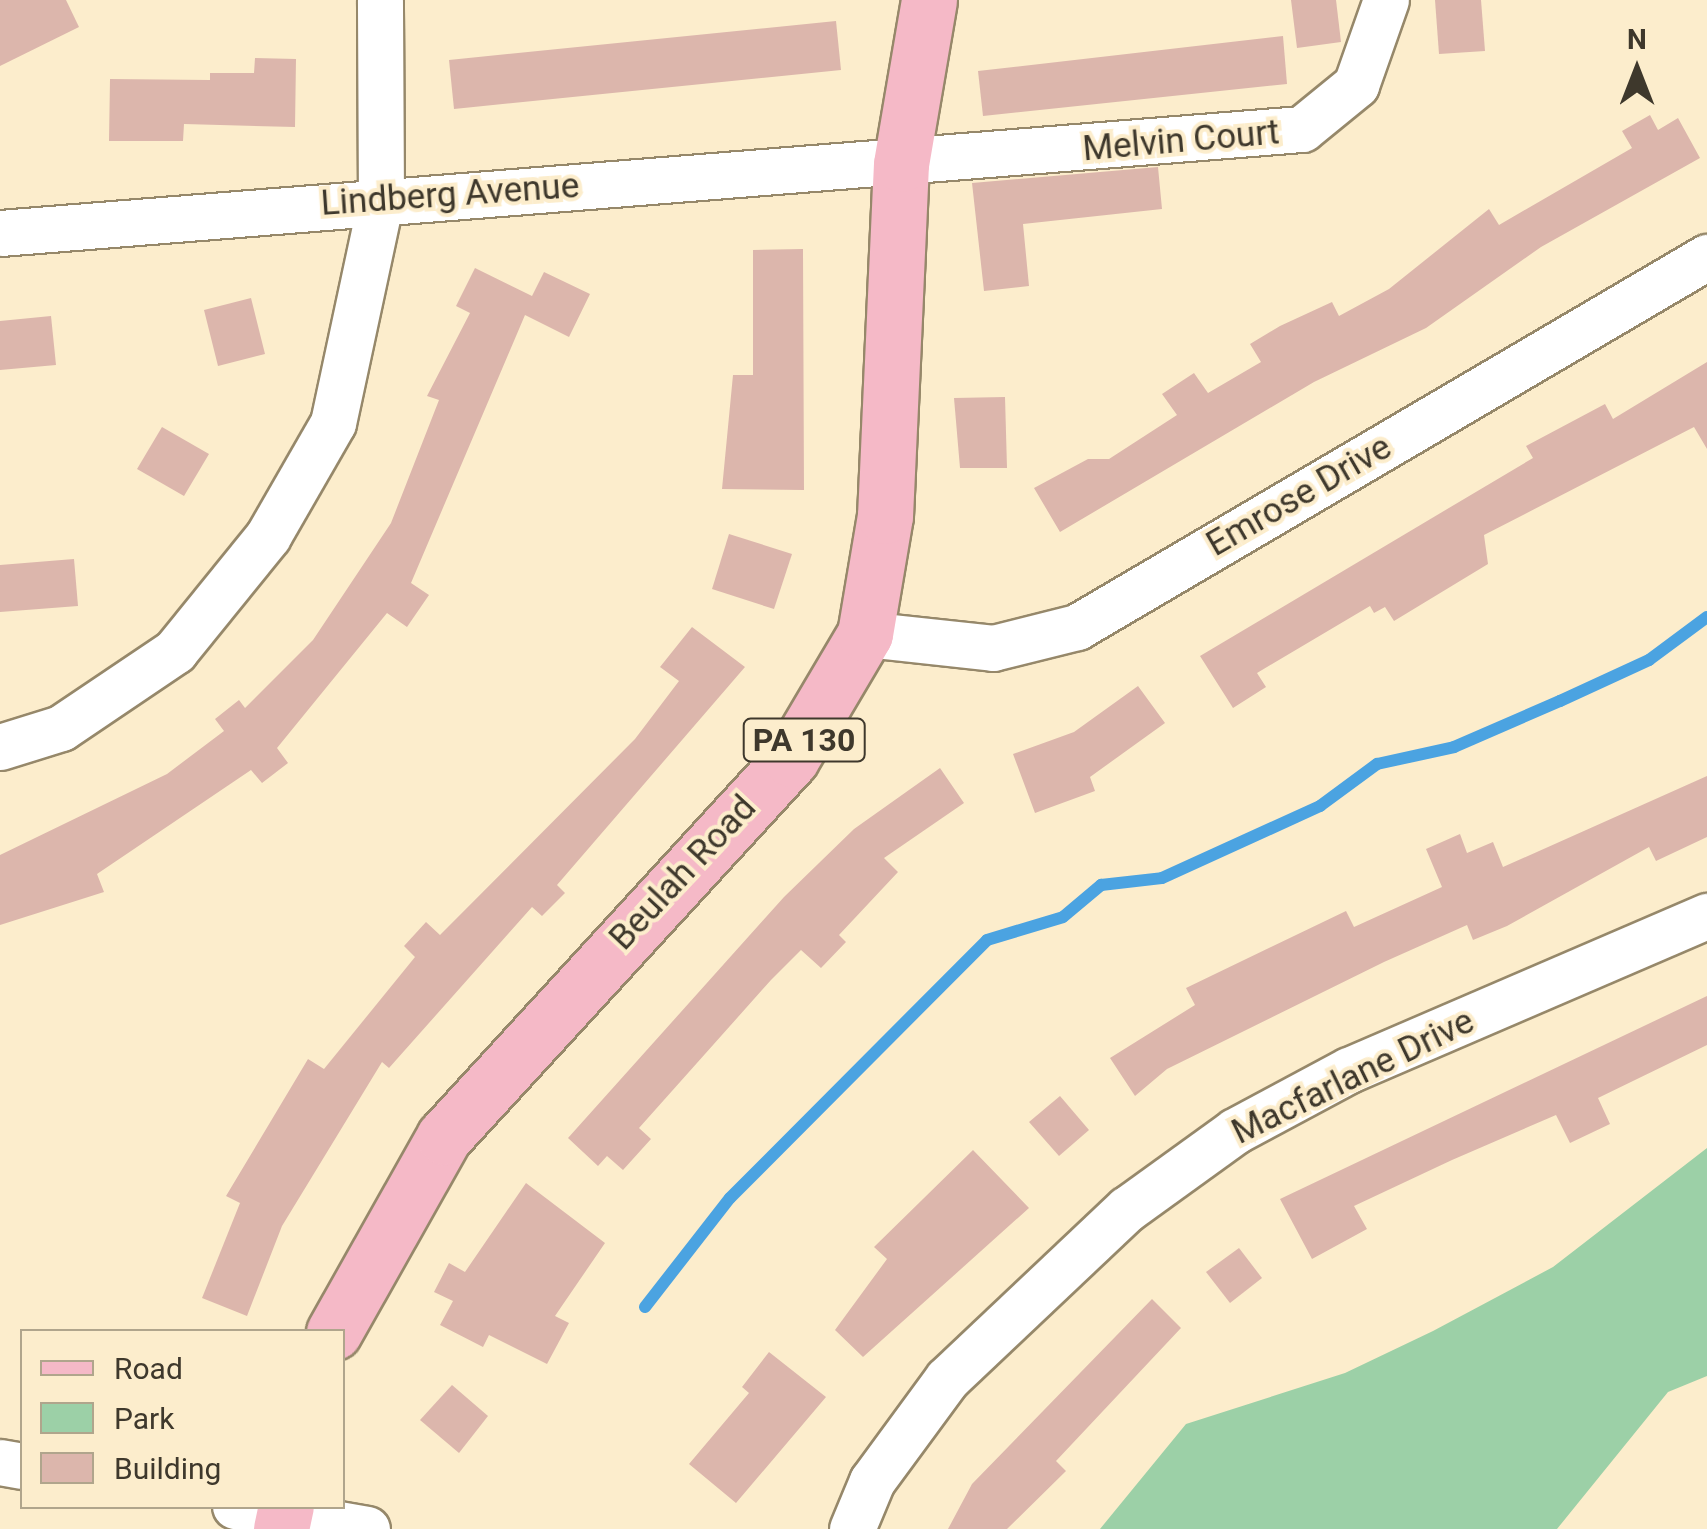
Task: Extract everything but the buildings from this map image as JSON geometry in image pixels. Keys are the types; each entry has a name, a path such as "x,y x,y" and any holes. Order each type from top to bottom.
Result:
{"main road":[{"name":"Beulah Road","path":"336,1329 444,1136 791,759 865,634 885,516 901,164 929,0"}],"street":[{"path":"0,747 61,728 174,651 268,536 333,423 381,199 380,0"},
{"name":"Melvin Court","path":"901,164 1302,129 1356,86 1386,0"},
{"name":"Lindberg Avenue","path":"0,232 381,199 901,164"},
{"name":"Emrose Drive","path":"865,634 993,648 1077,627 1707,257"},
{"name":"Macfarlane Drive","path":"852,1529 872,1481 946,1379 1127,1209 1220,1142 1349,1070 1707,916"},
{"path":"271,1514 367,1529"}],"green space":[{"path":"1707,1148 1707,1376 1668,1392 1557,1529 1100,1529 1186,1424 1345,1373 1433,1331 1553,1267"}],"waterway":[{"path":"645,1307 730,1198 987,940 1063,917 1101,885 1162,878 1320,806 1377,764 1454,747 1560,701 1649,660 1707,617"}]}
